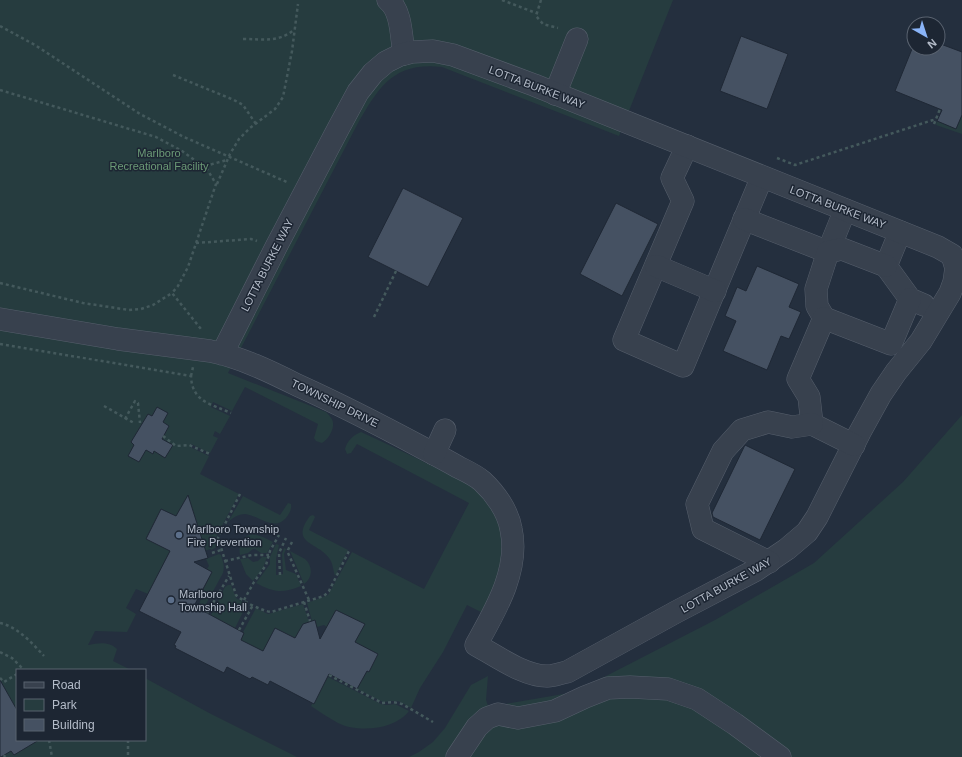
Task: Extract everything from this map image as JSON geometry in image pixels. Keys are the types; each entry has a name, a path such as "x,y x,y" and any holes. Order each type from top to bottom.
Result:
{"lane":[{"path":"388,0 396,9 399,18 404,54"},
{"path":"555,94 577,39"},
{"name":"LOTTA BURKE WAY","path":"222,354 276,247 358,92 373,73 386,62 412,52 433,51 453,55 687,146 938,247 952,255 956,268 954,282 950,293 921,341 896,372 881,394 817,517 807,532 787,550 756,570 567,672 550,676 538,675 520,669 476,646"},
{"path":"687,146 672,178 683,201 624,340 683,366 762,177"},
{"path":"844,210 816,288 817,306 824,318 891,344 910,298"},
{"path":"744,219 828,252 842,249 886,266 910,298 939,312"},
{"path":"886,266 900,232"},
{"path":"656,266 715,291"},
{"path":"812,424 809,397 798,379 824,318"},
{"name":"TOWNSHIP DRIVE","path":"0,319 118,339 222,354 262,368 354,411 482,480 493,493 505,512 511,529 513,548 508,578 493,615 476,646"},
{"path":"769,562 703,529 697,504 723,451 742,430 768,422 792,427 812,424 854,445"},
{"path":"434,454 445,430"},
{"path":"457,757 477,727 487,718 498,714 518,718 555,711 608,688 630,687 668,689 697,699 780,757"}],"path":[{"path":"502,0 536,13"},
{"path":"541,0 536,16 544,24 558,28"},
{"path":"0,283 83,302 129,310 141,309 153,305 172,293 178,286 188,267 216,184 228,158 239,139 275,109 283,97 298,4"},
{"path":"0,26 35,45 140,114 228,158 306,190"},
{"path":"243,39 278,39 295,30"},
{"path":"174,75 243,105 256,124"},
{"path":"0,90 156,137 182,151 207,169 216,184"},
{"path":"934,124 940,109"},
{"path":"777,158 795,165 936,119"},
{"path":"204,167 228,158"},
{"path":"196,243 251,239 276,247"},
{"path":"374,317 396,271"},
{"path":"172,293 201,329 191,376 191,384 196,395 200,399 231,413"},
{"path":"0,344 191,376"},
{"path":"125,418 135,402 138,403 140,423"},
{"path":"104,406 134,424"},
{"path":"163,436 176,446 189,445 210,454"},
{"path":"240,494 218,538 236,595 266,612 271,612 326,594 350,551"},
{"path":"244,600 266,564 279,535"},
{"path":"280,574 279,553 286,538"},
{"path":"292,542 288,553 309,600"},
{"path":"212,553 221,550"},
{"path":"225,561 252,555 269,555"},
{"path":"207,613 229,575"},
{"path":"304,602 310,621"},
{"path":"239,630 253,605"},
{"path":"0,623 15,630 36,646 44,656"},
{"path":"0,652 12,658 23,669"},
{"path":"0,678 4,682 16,675"},
{"path":"329,675 382,703 397,702 433,722"},
{"path":"49,741 52,757"},
{"path":"128,741 128,757"}],"green space":[{"name":"Marlboro Recreational Facility","path":"0,0 673,0 619,136 442,67 425,66 411,69 399,73 389,80 373,99 357,125 228,373 326,412 331,417 333,422 333,429 330,434 322,443 316,441 314,438 318,424 245,387 232,411 213,402 211,407 230,416 220,434 215,431 213,436 218,438 210,453 191,444 190,447 209,456 200,474 239,494 216,537 217,547 211,550 204,551 188,495 176,516 161,509 146,538 170,551 148,594 136,589 126,608 136,614 127,632 95,631 88,645 103,643 114,646 117,649 113,661 129,669 16,669 16,741 146,741 146,679 211,714 297,757 0,757"},
{"path":"962,115 962,134 936,125 937,121 956,129"},
{"path":"962,415 962,757 464,757 482,730 505,704 575,692 715,620 814,563 903,482"},
{"path":"361,432 429,464 473,488 486,501 495,515 500,531 502,547 500,564 490,597 481,612 467,605 443,652 420,688 411,708 398,701 383,702 357,689 367,671 369,672 378,654 355,642 364,624 336,610 327,627 324,625 317,627 314,620 312,621 307,603 328,595 352,552 424,589 469,503 357,444 351,453 347,454 345,449 349,441"},
{"path":"243,496 280,515 288,503 291,504 291,510 286,518 281,522 276,523 266,522 245,514 238,515 228,522"},
{"path":"313,515 315,517 309,530 348,550 335,576 329,558 308,542 304,537 304,525 310,516"},
{"path":"253,534 273,542 267,553 261,553 253,549 248,553 240,555 240,544 246,537"},
{"path":"276,544 279,545 276,559 276,575 283,574 282,554 284,548 286,549 284,554 286,570 296,574 301,586 294,589 278,591 256,583 270,564 270,557"},
{"path":"290,551 305,559 311,568 309,579 304,584"},
{"path":"219,554 221,555 224,564 223,573 205,606 199,604 205,591 203,590 212,572 207,569 209,566 206,559"},
{"path":"262,557 267,557 263,568 253,581 246,574 240,559 248,558 253,562 258,561"},
{"path":"231,585 236,598 247,604 235,628 207,623 225,587"},
{"path":"303,604 309,622 306,623 309,630 295,638 275,628 263,651 241,640 244,633 243,632 256,608 268,614"},
{"path":"488,676 486,700 489,709 449,757 409,757 433,742 445,728 471,685"},
{"path":"328,677 381,704 395,704 409,711 395,722 376,728 356,728 338,723 311,706"}],"building":[{"path":"741,36 788,54 767,109 720,91"},
{"path":"946,46 962,52 962,115 956,129 937,121 942,110 895,91 909,56 946,56"},
{"path":"403,188 463,218 428,287 368,257"},
{"path":"616,203 658,224 622,296 580,274"},
{"path":"757,266 799,284 789,307 801,312 789,339 781,336 767,370 723,351 736,321 725,316 737,287 746,291"},
{"path":"157,407 168,413 163,422 169,426 162,439 173,445 165,458 154,451 153,454 146,450 139,462 128,456 134,445 131,442 148,414 152,416"},
{"path":"745,445 795,469 760,540 713,517 712,513"},
{"name":"Marlboro Township Hall","path":"188,495 208,558 194,562 212,572 194,606 244,633 241,640 263,651 275,628 295,638 303,624 315,620 320,639 336,610 365,624 355,642 378,654 369,672 367,671 357,689 329,674 314,704 270,681 268,685 252,677 250,679 227,667 224,673 175,648 176,646 174,645 181,632 139,611 170,551 146,539 161,509 176,516"},
{"path":"0,680 16,708 16,741 37,741 14,755 11,751 0,757"}],"place":[{"name":"Marlboro Township Fire Prevention","path":"179,535"},
{"name":"Marlboro Township Hall","path":"171,600"}]}
